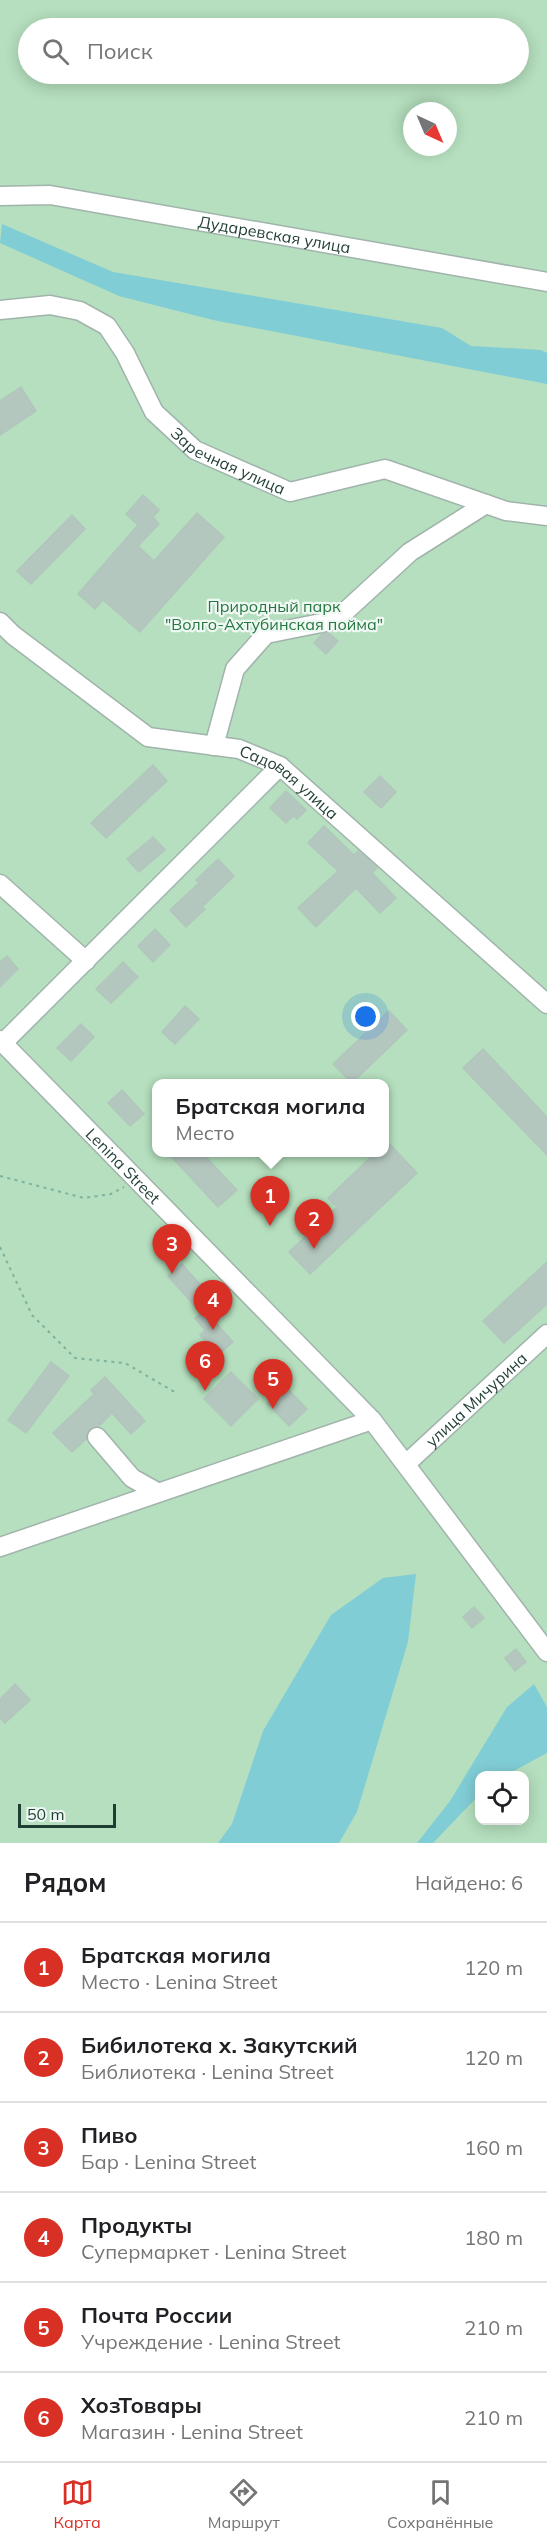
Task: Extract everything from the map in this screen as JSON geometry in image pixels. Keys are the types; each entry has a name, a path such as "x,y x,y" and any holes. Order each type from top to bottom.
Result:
{"street":[{"name":"Дударевская улица","path":"0,196 50,195 547,282"},
{"name":"Заречная улица","path":"0,310 50,305 80,311 107,326 125,353 154,412 195,450 290,492 385,469 507,511 547,516"},
{"path":"214,746 235,669 266,634 336,620 411,552 486,504"},
{"name":"Садовая улица","path":"0,622 13,635 148,737 239,749 280,766 547,1004"},
{"path":"2,1042 280,766"},
{"path":"0,884 86,961"},
{"name":"Lenina Street","path":"2,1042 372,1420 407,1463 547,1652"},
{"name":"улица Мичурина","path":"407,1463 547,1334"},
{"path":"0,1547 372,1420"},
{"path":"97,1437 132,1478 157,1492"}],"path":[{"path":"0,1176 84,1198 111,1194 137,1179"},
{"path":"0,1247 32,1315 75,1358 125,1363 178,1394"}],"green space":[{"name":"Природный парк \"Волго-Ахтубинская пойма\"","path":"0,0 547,0 547,1843 0,1843"}],"water":[{"path":"2,224 113,272 442,328 471,346 541,350 547,353 547,384 213,320 119,296 0,243"},
{"path":"416,1574 408,1642 357,1812 339,1843 218,1843 232,1824 263,1731 331,1615 383,1578"},
{"path":"534,1684 547,1707 547,1753 513,1771 475,1771 475,1799 433,1843 417,1843 450,1801 507,1707"}],"building":[{"path":"21,387 36,411 0,435 0,401"},
{"path":"143,495 159,510 153,517 159,524 138,546 154,561 197,513 224,537 140,632 103,600 95,609 78,594 138,525 126,514"},
{"path":"72,515 85,529 31,584 17,571"},
{"path":"329,633 338,641 326,654 314,643 322,634"},
{"path":"153,765 167,781 106,838 91,823"},
{"path":"380,776 396,792 381,808 364,792"},
{"path":"286,791 306,810 297,819 293,816 286,823 270,808"},
{"path":"324,826 354,855 358,851 377,868 372,873 396,898 380,913 356,888 316,927 298,908 338,871 308,843"},
{"path":"153,837 165,850 139,872 127,859"},
{"path":"218,859 234,876 202,907 205,909 186,927 170,910 199,883 196,880"},
{"path":"155,929 170,945 153,962 138,946"},
{"path":"7,956 18,969 0,987 0,962"},
{"path":"123,962 138,977 111,1003 96,989"},
{"path":"185,1006 199,1019 175,1044 162,1032"},
{"path":"389,1011 407,1030 356,1079 348,1079 333,1064"},
{"path":"81,1024 94,1037 71,1061 57,1048"},
{"path":"483,1049 547,1117 547,1155 463,1068"},
{"path":"122,1090 144,1114 130,1126 108,1103"},
{"path":"389,1143 417,1173 310,1274 289,1252 337,1207 328,1198 371,1157 389,1157"},
{"path":"172,1157 206,1157 237,1190 218,1207"},
{"path":"547,1262 547,1304 504,1343 483,1321"},
{"path":"182,1264 225,1313 215,1322 233,1342 218,1355 200,1335 205,1330 195,1318 201,1313 168,1276"},
{"path":"51,1362 69,1376 26,1433 8,1420"},
{"path":"231,1372 258,1399 231,1426 204,1399"},
{"path":"105,1377 145,1421 131,1434 112,1413 99,1426 89,1429 86,1439 72,1452 53,1433 94,1394 91,1390"},
{"path":"285,1386 307,1409 289,1426 267,1403"},
{"path":"474,1607 484,1618 472,1628 463,1617"},
{"path":"516,1649 526,1662 515,1671 505,1658"},
{"path":"15,1684 30,1700 5,1723 0,1718 0,1699"}],"place":[{"name":"Братская могила","path":"270,1226"},
{"name":"Бибилотека х. Закутский","path":"314,1249"},
{"name":"Пиво","path":"172,1274"},
{"name":"Продукты","path":"213,1330"},
{"name":"ХозТовары","path":"205,1391"},
{"name":"Почта России","path":"273,1409"}]}
